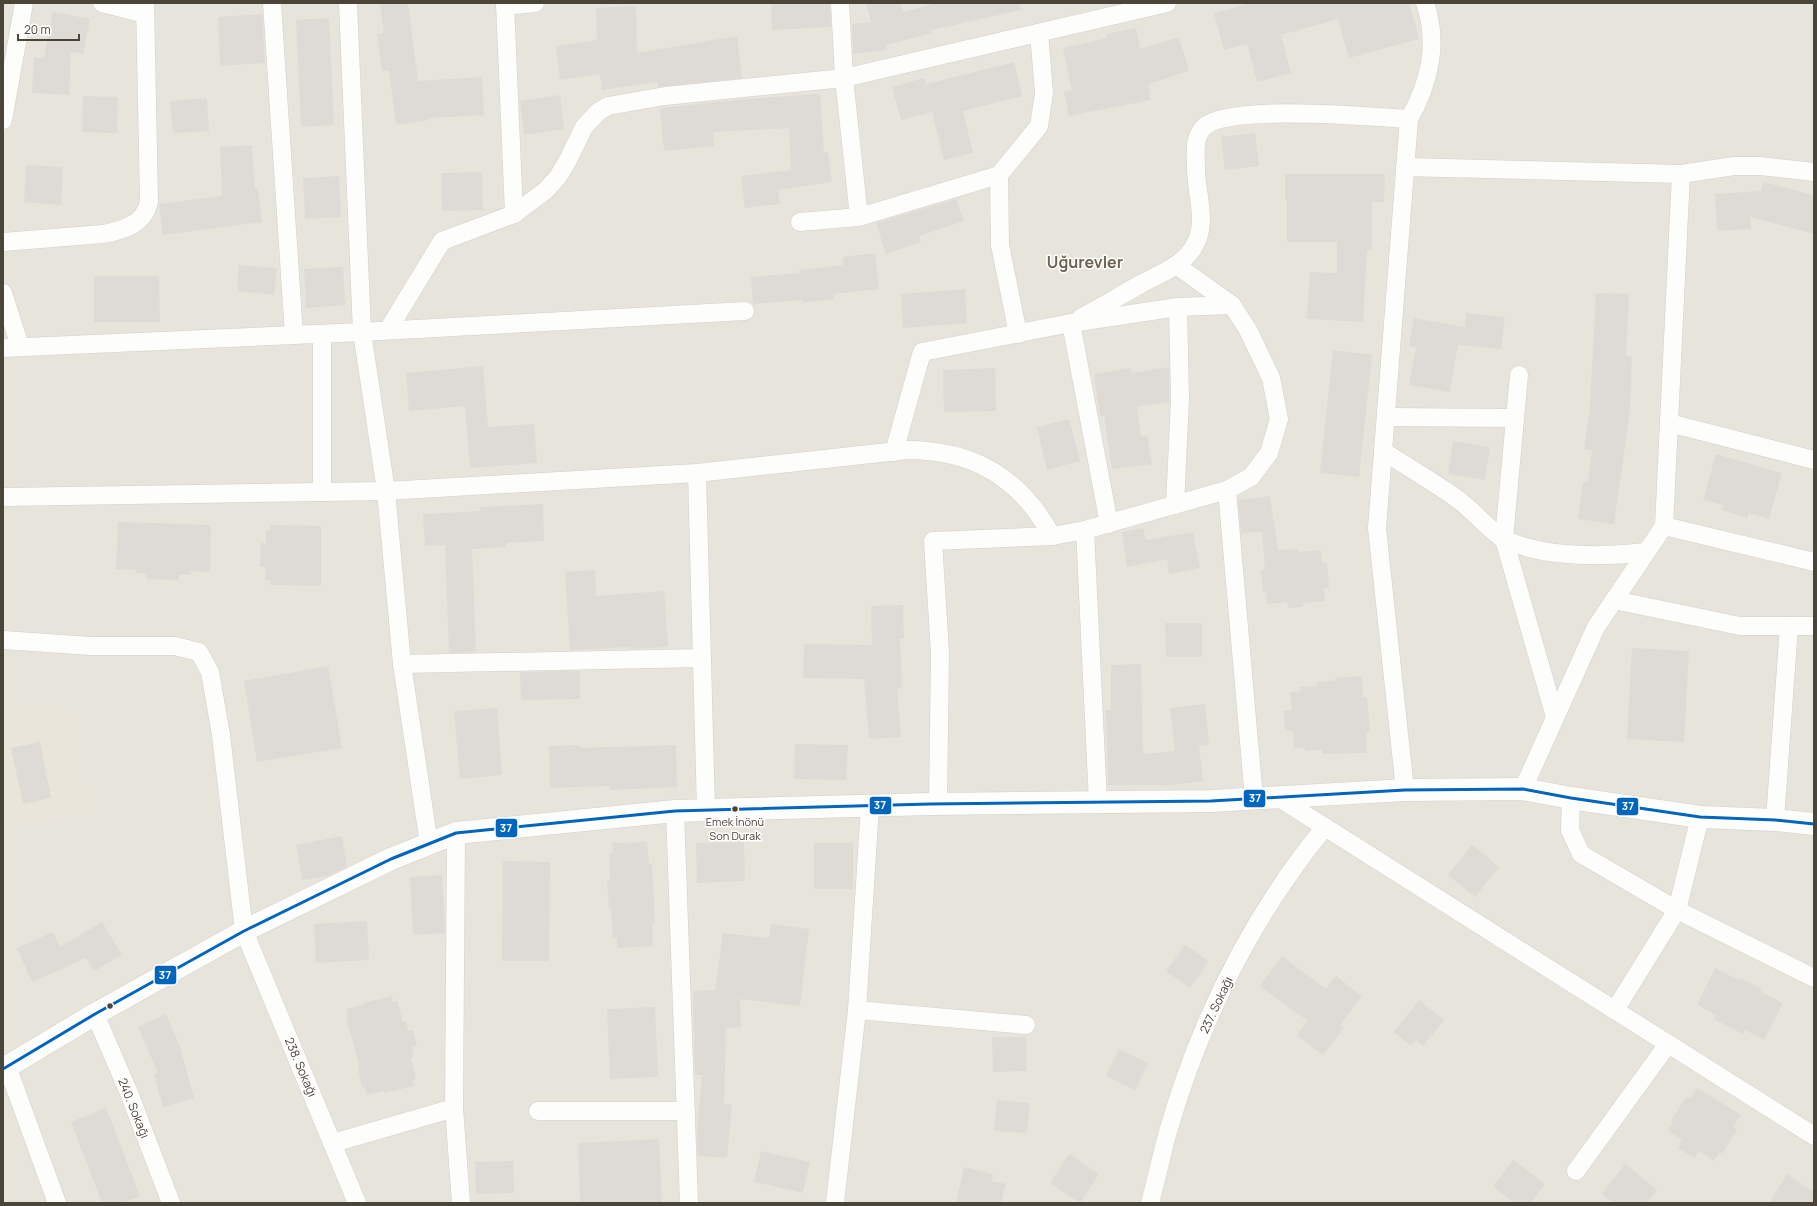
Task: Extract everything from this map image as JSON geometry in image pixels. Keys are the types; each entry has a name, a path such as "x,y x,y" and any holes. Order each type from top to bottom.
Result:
{"street":[{"path":"3,120 24,3"},
{"path":"3,242 110,232 132,225 143,217 147,209 149,200 145,9 102,3"},
{"path":"272,3 294,335"},
{"path":"348,3 362,332 386,491 402,664 429,844"},
{"path":"514,214 505,4 535,3"},
{"path":"840,3 844,78 859,217"},
{"path":"388,330 442,241 514,214 540,196 558,177 584,126 598,112 608,106 665,96 844,78 1039,33 1143,6 1167,3"},
{"path":"1405,790 1377,528 1409,119 1424,88 1430,66 1430,22 1425,3"},
{"path":"800,222 859,217 999,175 1039,126 1044,93 1039,33"},
{"path":"1071,323 1176,265 1193,248 1200,232 1201,217 1196,175 1196,142 1199,134 1208,124 1219,119 1269,113 1409,119"},
{"path":"1405,167 1681,174 1707,169 1740,166 1789,168 1814,172"},
{"path":"1523,789 1596,626 1664,526 1681,174"},
{"path":"999,175 1000,245 1018,334"},
{"path":"938,804 940,653 933,541 1052,536 1109,524 1227,490 1251,477 1269,453 1278,419 1271,378 1248,330 1232,304 1176,265"},
{"path":"3,294 12,347 362,332 745,310"},
{"path":"894,452 922,352 1071,323 1178,307 1232,304"},
{"path":"1175,505 1180,399 1178,307"},
{"path":"1071,323 1109,524"},
{"path":"322,334 322,492"},
{"path":"1518,375 1504,539 1555,718"},
{"path":"1386,417 1515,418"},
{"path":"1669,423 1814,460"},
{"path":"3,497 386,491 697,473 894,452 926,450 945,453 981,464 999,474 1020,492 1042,518 1052,536"},
{"path":"1383,451 1460,501 1504,539 1526,546 1572,554 1603,555 1646,552"},
{"path":"697,473 706,810"},
{"path":"1227,490 1254,799"},
{"path":"1664,526 1814,562"},
{"path":"1085,530 1098,802"},
{"path":"1614,600 1740,626 1814,626"},
{"path":"1775,820 1789,626"},
{"name":"238. Sokağı","path":"3,640 91,646 175,646 199,652 210,672 221,735 244,931 357,1203"},
{"path":"402,664 702,658"},
{"path":"57,1203 5,1068 95,1014 244,931 391,859 456,834 675,811 938,804 1211,802 1405,790 1523,789 1571,798 1700,817 1775,820 1814,824"},
{"path":"1279,798 1814,1136"},
{"path":"1571,798 1570,830 1581,854 1677,910 1814,978"},
{"path":"835,1203 857,1010 870,806"},
{"path":"675,811 689,1203"},
{"path":"1615,1010 1677,910 1700,817"},
{"name":"237. Sokağı","path":"1150,1203 1167,1135 1182,1087 1200,1039 1222,990 1267,905 1298,859 1325,827"},
{"path":"456,834 454,1108 461,1203"},
{"path":"857,1010 1026,1025"},
{"name":"240. Sokağı","path":"95,1014 129,1093 171,1203"},
{"path":"1576,1171 1668,1044"},
{"path":"333,1143 454,1108"},
{"path":"538,1111 686,1111"}],"shaded area":[{"path":"3,3 1814,3 1814,1203 3,1203"},
{"path":"3,706 69,708 89,811 3,828"}],"building":[{"path":"380,3 408,3 418,81 482,77 484,115 429,118 429,120 396,125 389,70 382,71 377,34 384,33"},
{"path":"771,3 830,3 831,27 772,30"},
{"path":"866,3 900,3 903,12 937,3 1020,3 1021,10 931,30 932,33 886,45 887,50 853,54 852,24 871,22"},
{"path":"1251,3 1409,3 1419,39 1349,58 1338,19 1281,35 1291,73 1257,82 1247,44 1224,50 1214,13"},
{"path":"636,6 637,53 737,36 742,78 658,87 657,82 602,90 600,74 560,80 556,46 597,40 596,8"},
{"path":"53,12 90,19 83,54 71,52 69,95 32,93 34,58 44,58"},
{"path":"262,14 265,63 220,66 218,17"},
{"path":"329,18 334,125 301,127 296,20"},
{"path":"1136,28 1140,49 1179,37 1189,71 1148,84 1151,100 1069,116 1064,91 1072,90 1063,48 1107,38 1106,34"},
{"path":"1014,62 1022,96 963,111 973,153 944,160 932,112 901,120 892,87 924,78 926,84"},
{"path":"820,94 824,153 828,152 832,182 778,190 780,204 745,208 741,176 791,170 789,128 713,132 714,146 664,151 660,108 745,99"},
{"path":"560,95 564,129 524,135 520,101"},
{"path":"83,96 118,97 117,133 82,132"},
{"path":"207,98 209,131 173,133 170,101"},
{"path":"1255,133 1259,166 1225,170 1221,137"},
{"path":"252,145 255,189 258,189 262,222 163,235 159,204 222,196 220,147"},
{"path":"26,165 63,167 61,205 24,202"},
{"path":"482,172 483,210 442,211 441,173"},
{"path":"1285,174 1385,174 1384,202 1372,202 1372,250 1367,250 1363,322 1307,319 1310,272 1337,273 1337,242 1287,242 1287,200 1285,200"},
{"path":"339,176 341,217 305,219 303,178"},
{"path":"1763,182 1814,195 1814,234 1750,217 1751,229 1717,231 1715,194 1761,191"},
{"path":"956,199 964,221 919,236 921,242 886,254 876,223"},
{"path":"875,253 879,289 833,294 834,299 802,303 802,300 753,304 751,277 799,273 799,270 843,265 843,257"},
{"path":"239,265 277,268 274,295 237,291"},
{"path":"343,267 345,305 306,308 304,269"},
{"path":"94,276 159,276 160,322 94,322"},
{"path":"965,289 967,323 903,328 901,294"},
{"path":"1596,293 1629,294 1626,356 1632,356 1630,411 1614,524 1578,519 1583,482 1588,482 1592,450 1584,449 1590,407"},
{"path":"1466,313 1505,317 1501,349 1458,345 1450,392 1409,385 1416,348 1409,346 1414,318 1465,327"},
{"path":"1333,350 1372,355 1359,477 1320,473"},
{"path":"483,366 488,427 534,424 537,463 470,468 465,406 409,411 406,373"},
{"path":"1169,367 1169,402 1137,407 1141,437 1147,436 1152,464 1112,469 1104,416 1100,416 1094,374 1131,368 1132,373"},
{"path":"995,368 996,411 944,412 943,370"},
{"path":"1069,419 1080,461 1047,470 1037,427"},
{"path":"1453,441 1490,447 1485,480 1448,474"},
{"path":"1716,454 1782,473 1769,519 1749,513 1747,518 1722,510 1724,505 1703,500"},
{"path":"1270,496 1278,550 1299,549 1299,552 1321,550 1322,563 1327,563 1329,588 1324,588 1325,601 1303,603 1303,607 1288,608 1287,602 1267,604 1266,591 1263,591 1261,570 1265,570 1262,531 1241,534 1238,500"},
{"path":"543,504 544,541 507,543 507,547 472,549 476,652 449,653 445,545 425,546 423,514 480,511 480,507"},
{"path":"118,522 211,525 210,572 190,571 190,575 179,574 179,580 147,579 147,573 135,573 136,570 116,569"},
{"path":"271,525 321,526 321,586 270,585 270,580 265,580 266,567 260,567 261,543 266,543 266,531 270,531"},
{"path":"1143,528 1146,540 1193,532 1200,568 1169,574 1167,559 1127,567 1122,532"},
{"path":"595,570 596,596 664,591 668,647 570,650 565,572"},
{"path":"903,605 904,639 900,639 902,688 897,689 901,737 869,739 864,679 803,678 804,644 872,645 871,606"},
{"path":"1165,623 1202,623 1202,657 1166,657"},
{"path":"1632,648 1689,651 1684,742 1627,739"},
{"path":"1141,664 1143,754 1175,751 1170,708 1205,704 1209,745 1199,746 1203,781 1172,785 1108,785 1106,710 1111,710 1111,665"},
{"path":"328,666 342,748 257,762 244,681"},
{"path":"580,671 580,699 521,700 520,672"},
{"path":"1362,676 1363,697 1367,697 1370,731 1366,732 1367,753 1322,754 1322,750 1305,751 1305,748 1294,748 1293,731 1285,731 1284,711 1292,710 1290,692 1301,691 1300,687 1317,686 1317,682 1335,681 1335,678"},
{"path":"497,708 502,775 460,779 454,711"},
{"path":"40,742 51,798 23,804 11,748"},
{"path":"795,744 848,745 846,780 794,779"},
{"path":"580,745 580,748 676,745 677,787 610,790 610,786 550,788 549,746"},
{"path":"342,836 347,867 328,876 302,880 296,845"},
{"path":"647,842 649,864 652,864 655,923 652,923 653,946 617,948 617,937 613,938 607,881 610,881 609,854 613,853 612,843"},
{"path":"744,842 745,881 697,883 696,843"},
{"path":"814,843 853,843 853,889 814,889"},
{"path":"1472,845 1499,867 1475,897 1448,875"},
{"path":"503,861 550,862 549,961 502,961"},
{"path":"442,875 445,933 413,935 410,877"},
{"path":"367,921 369,960 316,963 314,924"},
{"path":"102,922 122,955 94,971 86,958 32,982 17,948 53,932 60,947"},
{"path":"771,924 809,929 800,1006 740,999 741,1027 726,1028 724,1104 732,1105 727,1158 698,1156 697,1131 702,1075 695,1075 693,991 715,990 723,933 769,938"},
{"path":"1185,945 1209,961 1190,988 1166,971"},
{"path":"1282,956 1326,989 1336,976 1362,996 1340,1025 1344,1028 1323,1055 1297,1035 1308,1021 1260,986"},
{"path":"1715,968 1762,989 1760,991 1783,1003 1764,1040 1745,1030 1743,1034 1714,1019 1716,1015 1697,1005"},
{"path":"392,996 393,1002 397,1001 403,1022 406,1021 408,1031 413,1030 417,1046 412,1047 414,1057 411,1058 416,1079 412,1080 414,1086 384,1093 384,1091 367,1095 365,1087 362,1088 358,1068 360,1068 346,1018 348,1017 346,1009"},
{"path":"1419,1000 1444,1020 1423,1046 1416,1040 1411,1046 1394,1032"},
{"path":"655,1007 658,1077 610,1079 607,1009"},
{"path":"166,1014 180,1047 194,1098 163,1107 154,1074 158,1073 138,1027"},
{"path":"992,1037 1026,1037 1027,1071 993,1072"},
{"path":"1119,1049 1148,1063 1135,1090 1106,1076"},
{"path":"1697,1088 1741,1115 1733,1127 1737,1130 1722,1154 1720,1152 1714,1161 1699,1151 1695,1158 1678,1148 1682,1140 1668,1131 1673,1122 1671,1121 1686,1097 1690,1099"},
{"path":"997,1100 1030,1103 1027,1133 994,1131"},
{"path":"106,1108 140,1196 122,1203 102,1203 71,1122"},
{"path":"659,1139 662,1203 580,1203 578,1143"},
{"path":"761,1151 810,1162 803,1193 754,1182"},
{"path":"1069,1154 1099,1174 1080,1203 1050,1183"},
{"path":"1513,1160 1545,1184 1531,1203 1514,1203 1493,1186"},
{"path":"513,1161 514,1193 476,1194 475,1162"},
{"path":"1625,1164 1657,1190 1647,1203 1614,1203 1602,1194"},
{"path":"964,1167 993,1174 991,1181 1006,1184 1001,1203 956,1203"},
{"path":"1787,1174 1814,1192 1814,1203 1769,1203"}],"transit line":[{"name":"37","path":"3,1069 95,1014 244,931 391,859 456,833 675,811 930,804 1211,801 1405,790 1523,789 1571,798 1700,817 1775,820 1814,824"}],"place":[{"name":"Emek İnönü Son Durak","path":"735,809"}],"district":[{"name":"Uğurevler","path":"1085,262"}]}
